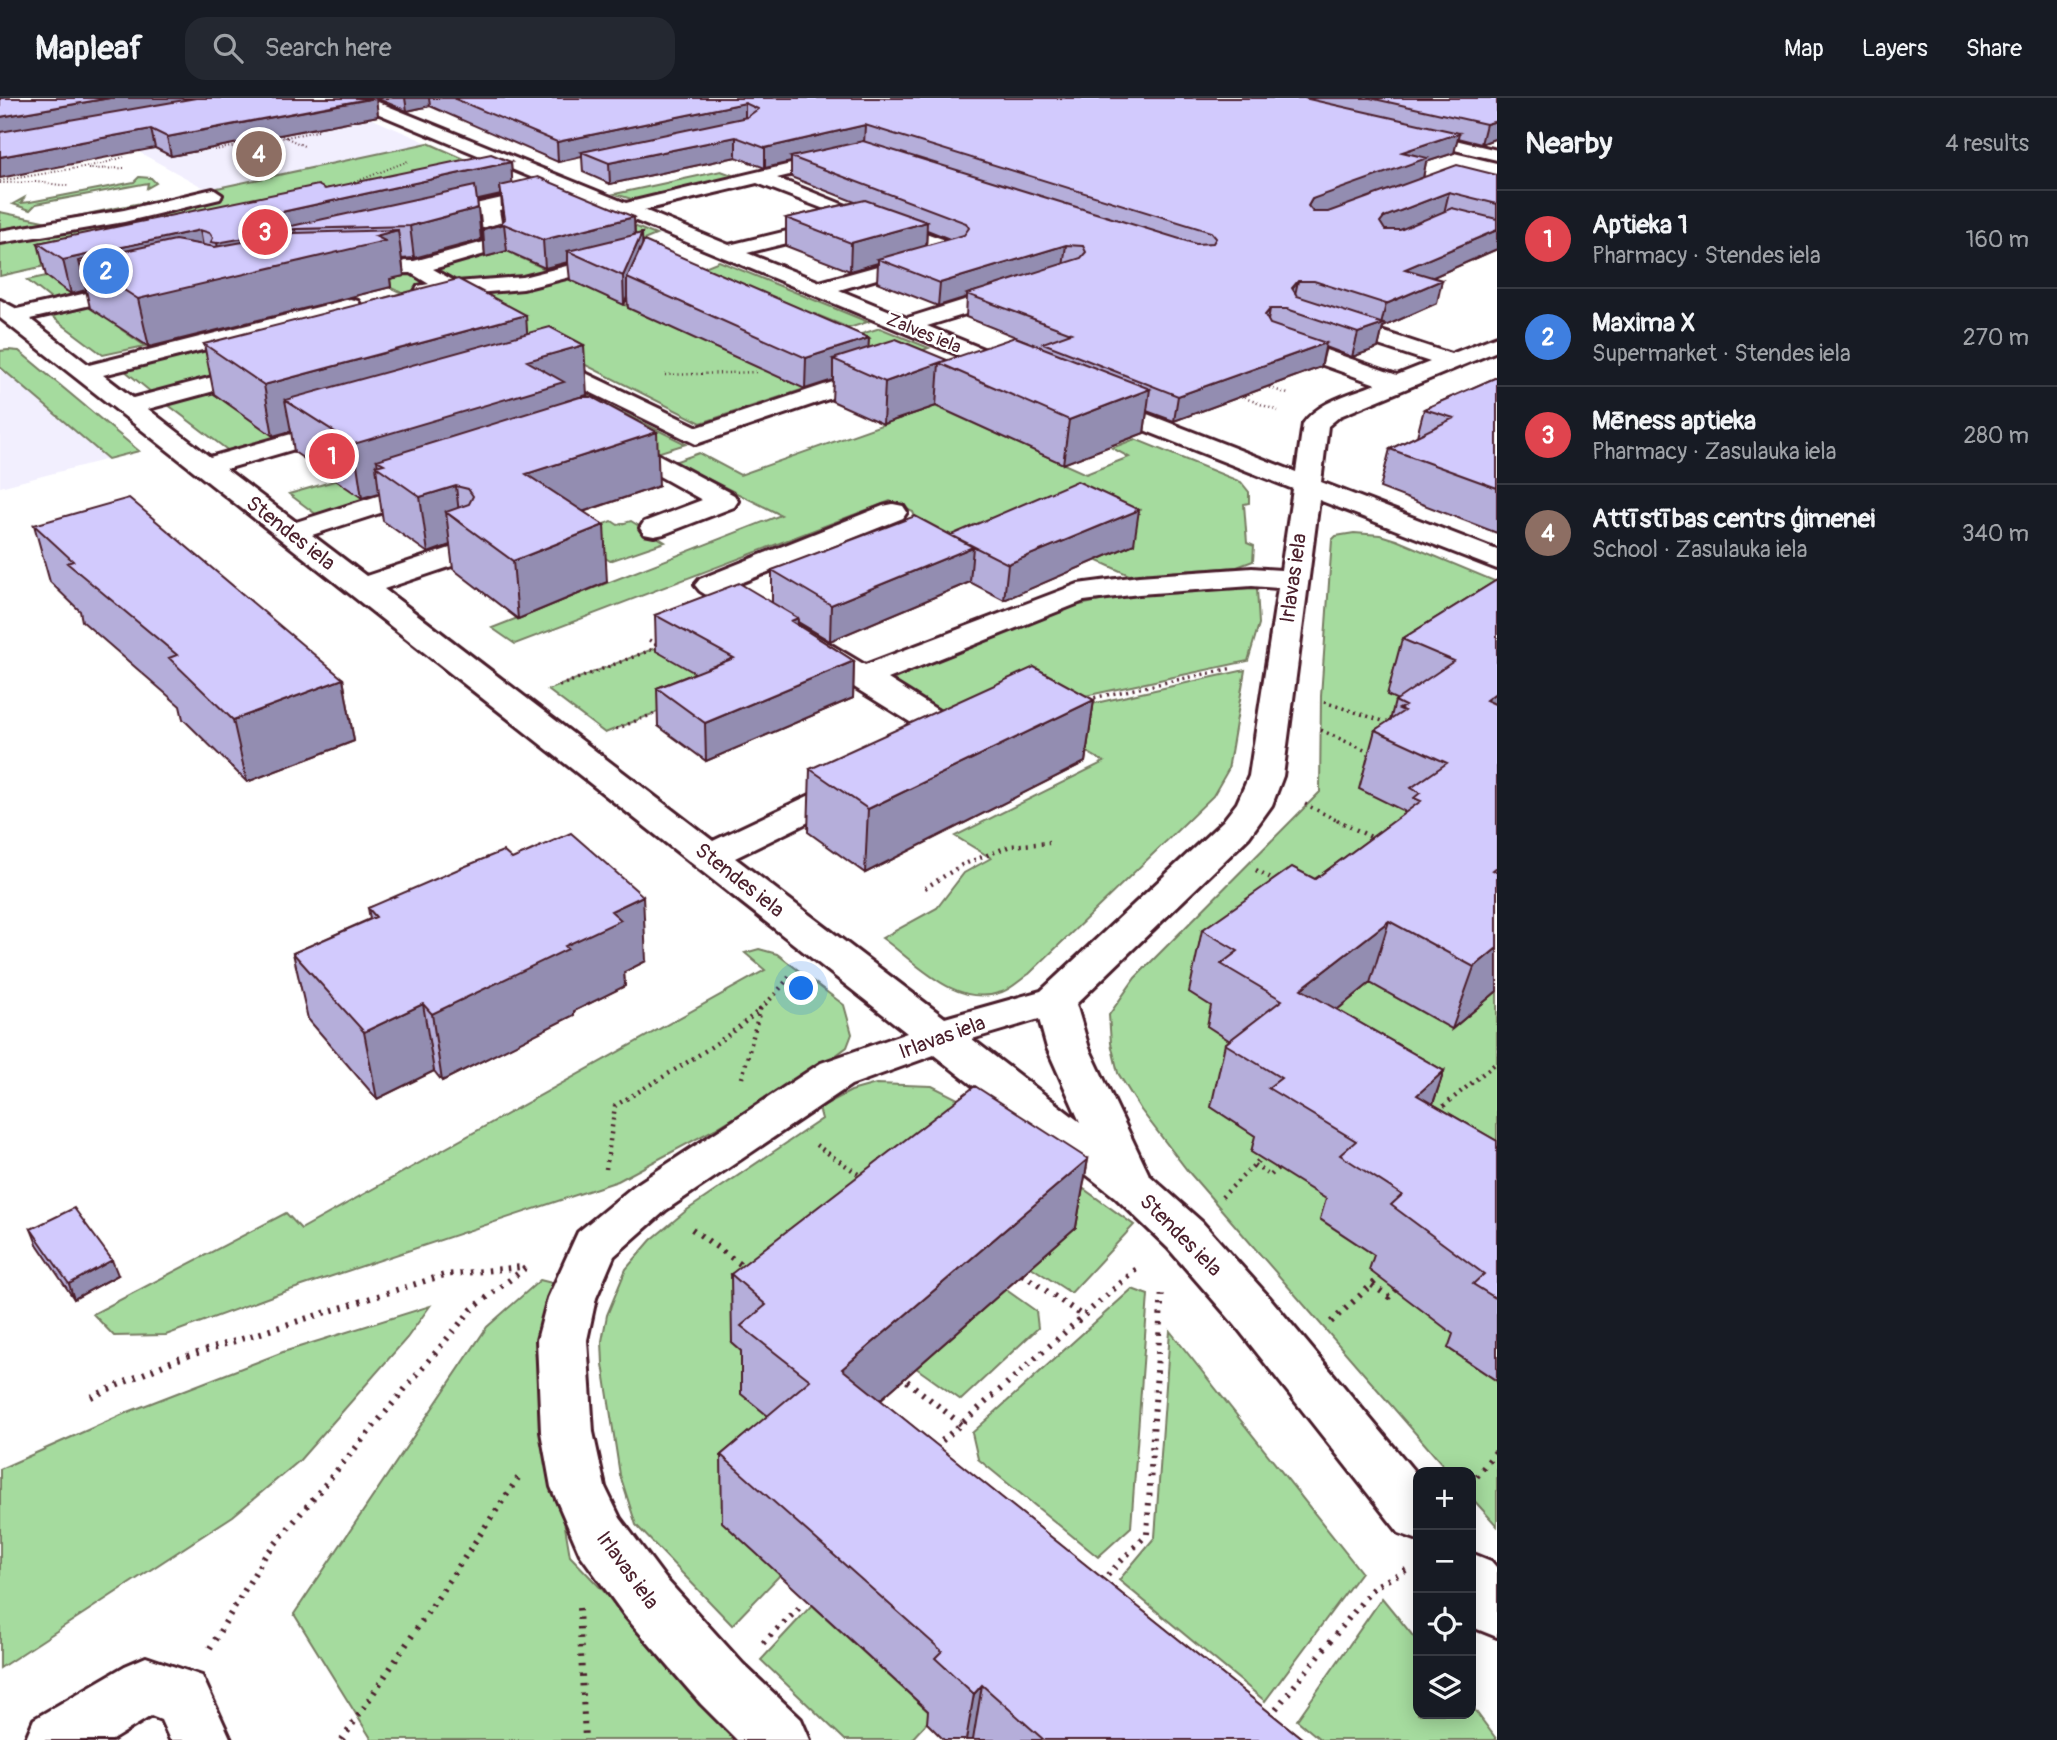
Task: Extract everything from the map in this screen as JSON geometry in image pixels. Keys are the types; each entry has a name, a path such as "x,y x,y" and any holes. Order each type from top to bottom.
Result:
{"street":[{"name":"Zalves iela","path":"354,98 1036,379"},
{"path":"1385,129 1497,155"},
{"path":"622,210 863,152"},
{"path":"1476,168 1497,160"},
{"path":"538,174 576,166"},
{"path":"758,177 955,250 817,290"},
{"path":"403,226 571,188"},
{"path":"0,237 124,216 213,195"},
{"path":"327,269 415,267 495,246 489,207"},
{"path":"725,252 865,218"},
{"path":"664,247 693,239"},
{"path":"403,293 523,283 639,253"},
{"path":"415,267 451,288 460,317 427,326"},
{"path":"6,312 160,282"},
{"path":"905,326 1032,286"},
{"path":"84,373 365,303"},
{"name":"Stendes iela","path":"6,312 901,1004 937,1037 1009,1088 1188,1228 1413,1510"},
{"path":"1313,316 1452,362"},
{"path":"1274,340 1399,384"},
{"name":"Irlavas iela","path":"780,1740 722,1684 645,1597 600,1536 578,1487 567,1432 562,1340 572,1298 595,1245 650,1198 836,1074 894,1055 969,1024 1055,1001 1236,829 1261,792 1266,776 1316,424 1322,416 1497,344"},
{"path":"517,377 556,366 696,436 961,348"},
{"path":"129,408 282,366"},
{"path":"1074,394 1497,561"},
{"path":"205,467 360,422"},
{"path":"586,439 609,438 724,502 654,528"},
{"path":"291,533 450,482"},
{"path":"893,512 710,585 959,737 923,754"},
{"path":"362,587 463,553"},
{"path":"863,677 1078,593 1139,585 1252,578 1292,580"},
{"path":"709,856 887,771"},
{"path":"1055,1001 1068,1048 1131,1185"},
{"path":"1476,1585 1497,1610"},
{"path":"55,1740 146,1686 191,1718"}],"path":[{"path":"205,145 215,150 318,131 308,126"},
{"path":"285,136 306,147"},
{"path":"264,138 269,141"},
{"path":"73,170 124,157"},
{"path":"346,186 411,160"},
{"path":"0,182 14,176 126,168"},
{"path":"29,175 36,181"},
{"path":"0,182 36,181 75,187"},
{"path":"578,377 764,372"},
{"path":"1240,396 1283,414"},
{"path":"649,640 660,646"},
{"path":"512,704 671,642"},
{"path":"1078,701 1241,666"},
{"path":"1275,707 1319,701 1402,727"},
{"path":"570,748 669,707"},
{"path":"1275,707 1374,755"},
{"path":"1261,792 1312,807 1386,844"},
{"path":"925,888 962,865 1010,845 1049,843"},
{"path":"1214,849 1283,884"},
{"path":"91,1397 175,1360 444,1275 523,1267 595,1245 615,1105 741,1023 784,987 793,967"},
{"path":"1440,1109 1497,1062"},
{"path":"1431,1100 1449,1119"},
{"path":"774,1116 866,1180"},
{"path":"940,1456 932,1450 1188,1228 1261,1158"},
{"path":"1254,1166 1270,1176 1284,1161"},
{"path":"650,1198 750,1272"},
{"path":"1098,1585 1147,1534 1188,1228"},
{"path":"191,1718 265,1556 472,1309 523,1267"},
{"path":"1022,1273 1083,1317"},
{"path":"1323,1330 1379,1278"},
{"path":"1372,1285 1389,1297 1404,1281"},
{"path":"907,1381 961,1424"},
{"path":"342,1740 566,1408"},
{"path":"1476,1477 1497,1450"},
{"path":"585,1740 578,1588 600,1536"},
{"path":"1264,1723 1374,1587 1413,1567"},
{"path":"1087,1576 1109,1594"}],"shaded area":[{"path":"324,98 428,143 208,190 102,132"},
{"path":"0,367 81,437 108,459 0,487"}],"green space":[{"path":"428,143 501,175 307,208 0,276 0,241 116,223 222,198 208,190"},
{"path":"721,171 735,176 732,180 638,201 615,194"},
{"path":"139,177 151,178 156,183 147,188 148,183 36,204 30,210 13,204 24,198 21,203 134,182"},
{"path":"561,196 656,235 634,244 517,256 574,278 631,308 697,270 719,261 868,322 849,328 815,314 712,346 758,367 880,328 929,348 701,423 566,355 230,452 167,404 208,390 235,408 485,339 157,397 124,370 402,293 387,286 324,281 122,330 145,346 103,355 47,313"},
{"path":"160,199 165,203 0,233 0,212 48,222"},
{"path":"46,276 66,291 108,288 51,299 27,280"},
{"path":"0,351 19,351 139,451 108,459 0,367"},
{"path":"587,395 686,444 657,453 595,423 317,515 289,494 432,453 421,445"},
{"path":"935,406 1086,474 1129,457 1112,448 1135,439 1241,482 1249,492 1249,503 1244,504 1247,543 1254,546 1253,561 1237,567 1129,575 1096,560 983,556 918,524 913,512 890,501 515,644 492,628 781,515 674,462 699,453 740,475"},
{"path":"612,521 618,525 631,521 665,542 610,561 582,542 590,529"},
{"path":"1354,533 1380,535 1497,582 1388,695 1455,726 1445,831 1224,1013 1266,1063 1347,1195 1321,1220 1475,1321 1448,1348 1497,1381 1497,1526 1476,1503 1476,1467 1445,1467 1187,1170 1141,1110 1118,1073 1111,1043 1109,1015 1135,978 1320,792 1321,696 1332,540 1336,536"},
{"path":"1250,586 1257,588 1259,624 1248,661 1015,711 966,728 890,681 998,632 1064,609 1133,596"},
{"path":"752,610 816,648 605,733 548,690"},
{"path":"1245,670 1228,770 1213,796 1016,984 1002,992 985,996 952,989 882,938 937,908 964,873 991,858 955,836 1104,762 1028,718"},
{"path":"759,949 777,954 844,1005 852,1034 847,1047 831,1059 715,1129 618,1181 272,1296 166,1335 114,1336 93,1314 286,1213 301,1229 765,970 745,953"},
{"path":"1370,983 1452,1029 1497,991 1497,1221 1284,1051"},
{"path":"876,1084 932,1086 960,1100 1134,1225 1071,1293 1031,1267 732,1343 766,1373 807,1448 780,1575 732,1625 636,1525 620,1475 603,1364 602,1341 607,1315 626,1269 651,1240 687,1210 822,1119 819,1108 851,1091"},
{"path":"540,1280 552,1283 544,1402 570,1556 746,1740 372,1740 294,1614 487,1327"},
{"path":"1005,1289 1036,1311 1038,1328 961,1400 916,1368"},
{"path":"1132,1289 1148,1295 1131,1527 1098,1557 978,1459 972,1433"},
{"path":"430,1306 407,1338 299,1461 233,1516 0,1668 0,1469 128,1412 283,1352"},
{"path":"1170,1331 1361,1572 1265,1701 1119,1580 1155,1537"},
{"path":"1382,1598 1413,1636 1413,1719 1476,1719 1476,1712 1497,1740 1321,1740 1297,1720"},
{"path":"812,1605 933,1716 911,1740 845,1740 761,1660"}],"building":[{"path":"0,98 110,98 0,117"},
{"path":"196,98 373,98 167,137 151,129 0,157 0,132"},
{"path":"453,98 1304,98 1459,133 1402,152 1427,158 1312,199 1308,206 1313,212 1328,212 1457,165 1497,175 1497,204 1449,192 1384,217 1380,222 1385,230 1400,230 1452,208 1497,219 1497,230 1405,269 1442,280 1386,304 1314,281 1298,281 1292,288 1297,296 1384,324 1358,333 1287,309 1270,309 1265,315 1270,324 1326,343 1178,396 1043,343 1071,333 967,294 1081,258 1086,252 1083,246 1066,245 940,283 878,259 964,235 969,228 966,223 791,157 863,141 1196,244 1213,243 1216,238 1211,232 865,125 765,148 736,137 609,163 582,152 747,117 758,109 745,103 557,142"},
{"path":"1370,98 1497,98 1497,121 1486,124"},
{"path":"491,154 511,162 277,213 269,215 265,221 270,227 278,229 475,186 478,208 410,226 295,229 217,243 211,242 213,238 210,233 200,230 63,260 38,243 318,185 325,189"},
{"path":"538,177 634,217 543,240 504,224 483,229 500,224 505,219 500,186"},
{"path":"865,200 927,222 851,243 786,218"},
{"path":"398,230 375,236 385,241 138,299 79,261 175,240 215,247 294,233"},
{"path":"642,233 623,276 568,251"},
{"path":"644,241 869,338 806,358 627,278"},
{"path":"458,279 526,315 264,385 204,344"},
{"path":"550,327 584,345 527,361 564,382 354,444 285,400"},
{"path":"1015,337 1150,389 1069,420 939,363"},
{"path":"896,339 947,360 885,382 833,359"},
{"path":"1497,377 1497,488 1390,449 1454,418 1424,409"},
{"path":"580,397 592,397 657,432 526,474 604,525 513,561 446,512 469,504 473,496 468,489 456,486 420,497 376,466 384,464 377,460"},
{"path":"1077,481 1139,510 1008,564 951,535"},
{"path":"129,498 343,679 233,720 169,658 177,655 67,563 73,561 34,525"},
{"path":"915,516 973,547 831,605 772,570"},
{"path":"1497,580 1497,692 1486,700 1497,705 1497,867 1493,870 1497,872 1497,948 1474,967 1389,921 1301,989 1444,1071 1417,1095 1497,1141 1497,1299 1473,1284 1484,1274 1391,1205 1402,1195 1340,1155 1356,1141 1268,1088 1281,1078 1225,1044 1282,1000 1221,964 1238,951 1202,930 1292,867 1315,879 1421,801 1414,798 1420,793 1411,788 1447,763 1375,730 1404,711 1399,709 1405,706 1395,701 1454,661 1402,639"},
{"path":"739,583 798,618 791,621 854,661 705,723 657,688 734,658 655,615"},
{"path":"1034,667 1094,700 868,809 810,769"},
{"path":"571,833 643,896 611,911 621,920 565,946 568,949 432,1014 423,1004 364,1032 293,953 376,917 368,908 503,851 512,859"},
{"path":"975,1086 1088,1159 842,1369 1304,1740 1044,1740 982,1685 974,1694 935,1658 942,1651 721,1455 810,1380 741,1326 766,1305 731,1274"},
{"path":"74,1208 112,1260 69,1284 31,1229"}],"place":[{"name":"Attīstības centrs ģimenei","path":"259,154"},
{"name":"Mēness aptieka","path":"265,232"},
{"name":"Maxima X","path":"106,271"},
{"name":"Aptieka 1","path":"332,456"}]}
